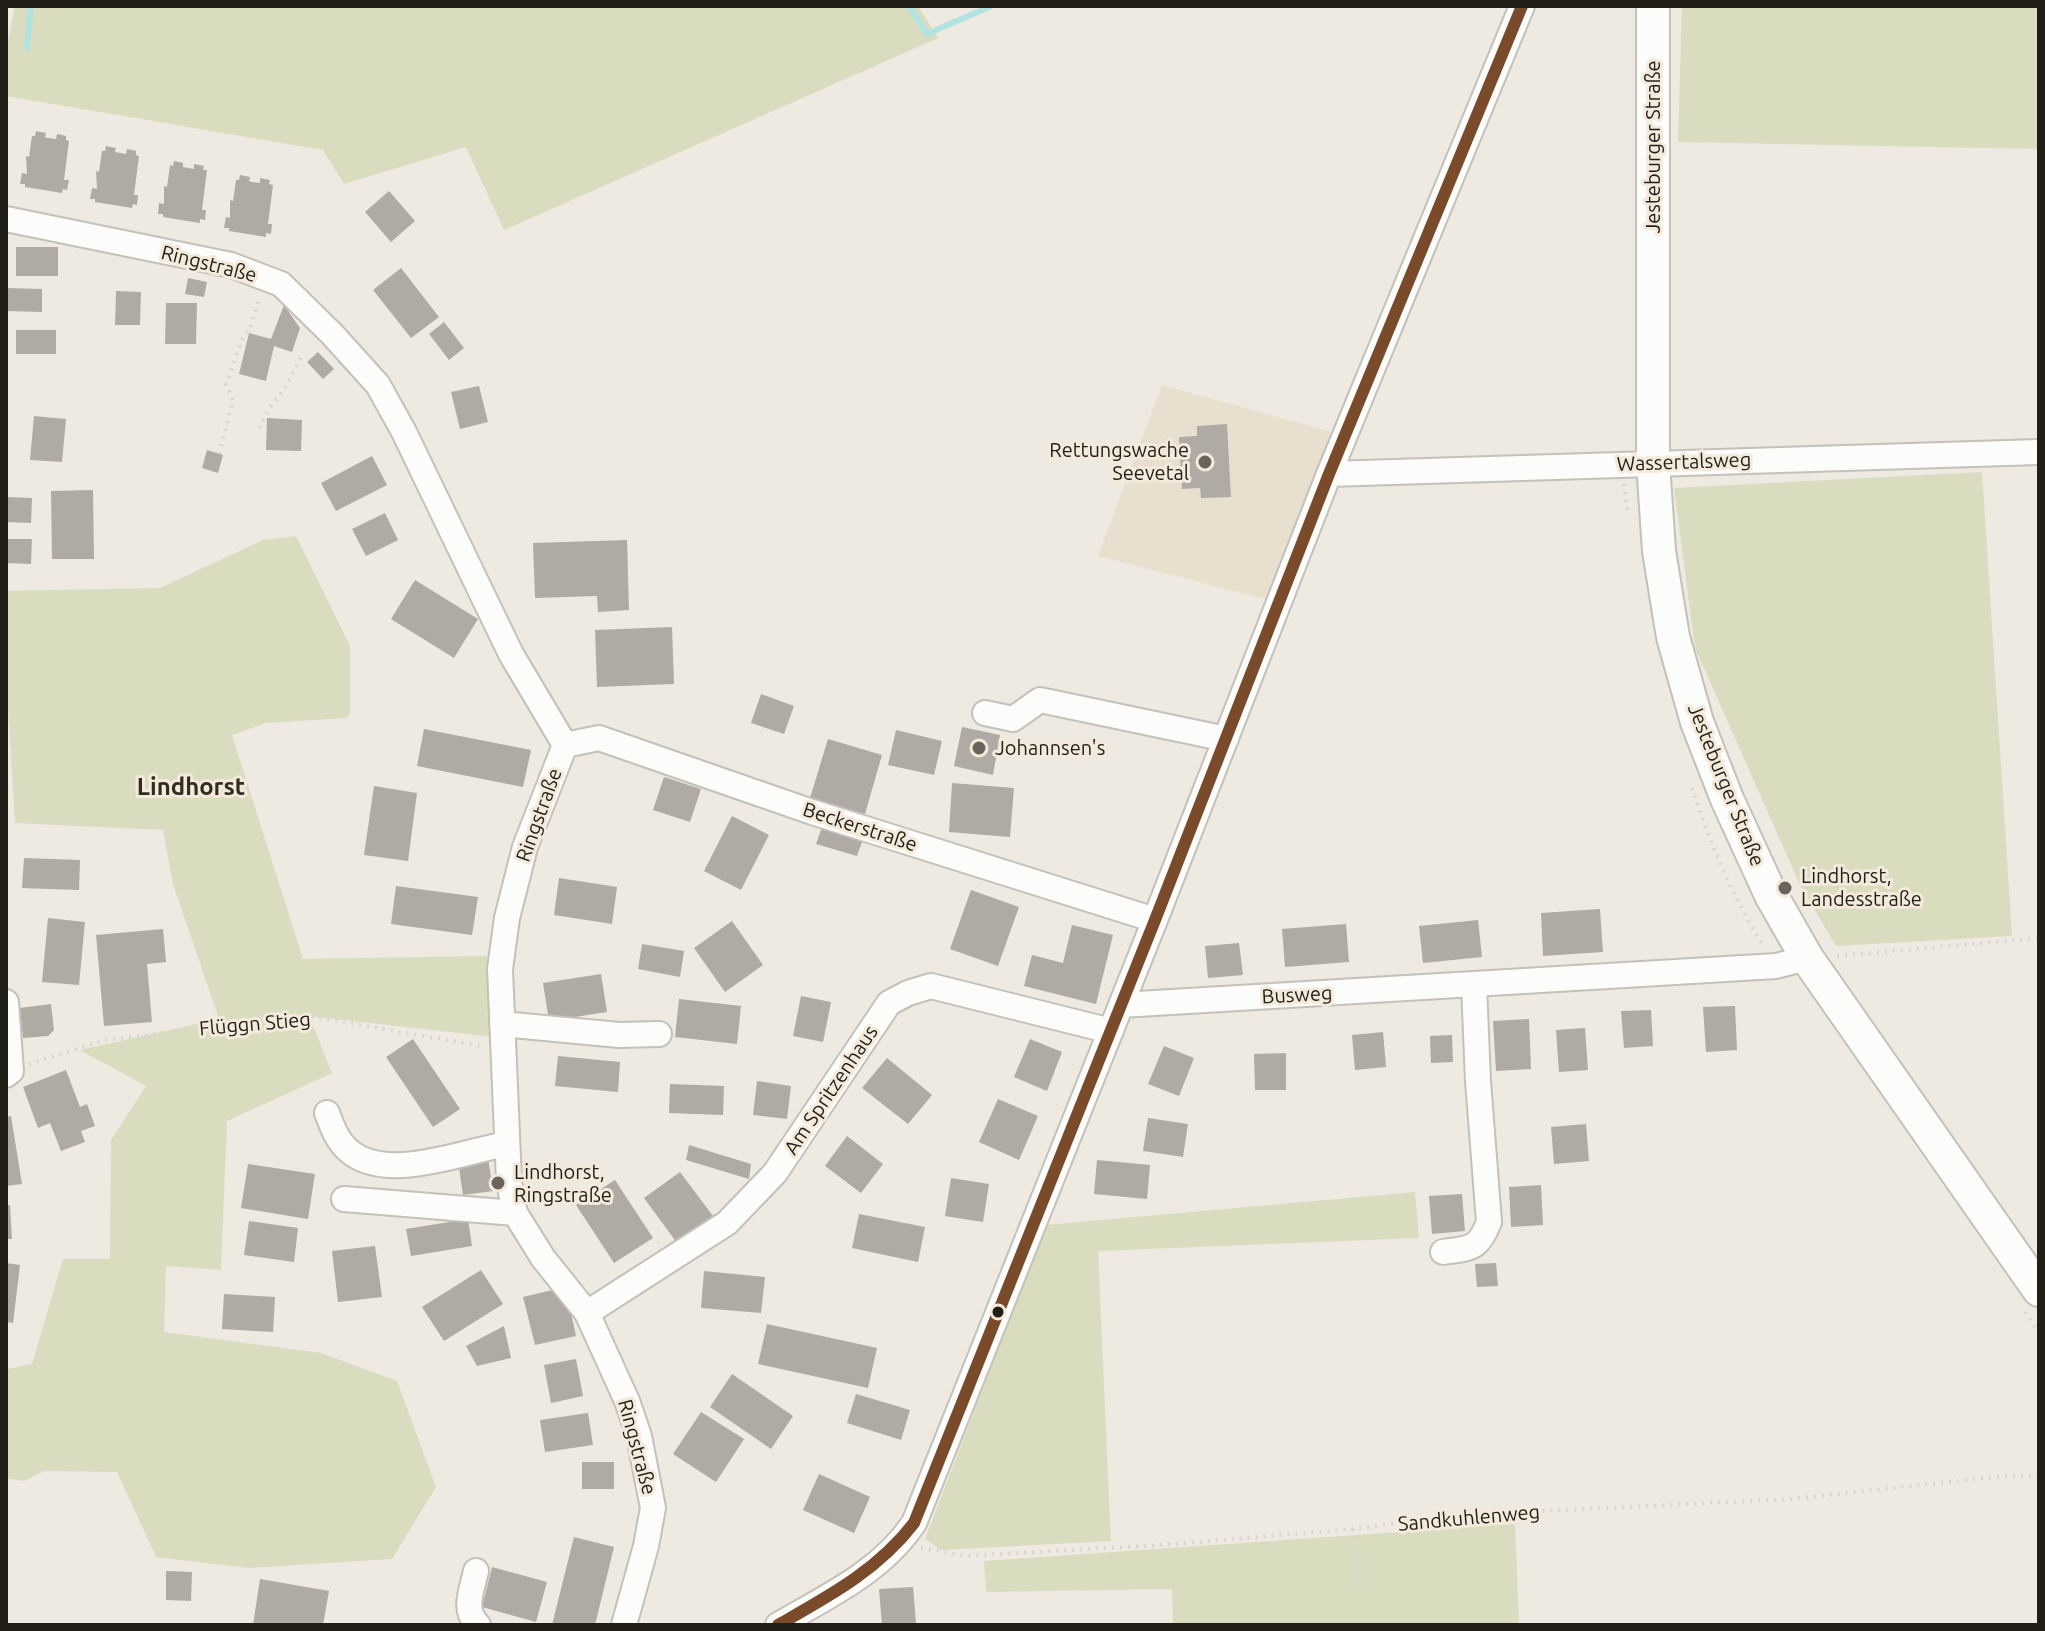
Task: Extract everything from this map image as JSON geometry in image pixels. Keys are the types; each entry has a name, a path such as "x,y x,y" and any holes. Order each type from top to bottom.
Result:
{"main road":[{"name":"Jesteburger Straße","path":"1653,6 1640,464 1673,637 1697,722 1727,799 1771,895 1807,958 2031,1299"}],"street":[{"path":"778,1625 876,1566 899,1545 914,1523 1329,474 1522,6"},
{"name":"Ringstraße","path":"6,219 231,265 281,284 378,385 404,432 511,654 565,745 525,847 507,918 500,969 506,1144 515,1213 543,1258 587,1313 627,1401 639,1436 653,1508 624,1625"},
{"name":"Wassertalsweg","path":"1329,474 2039,452"},
{"path":"985,713 1013,719 1040,700 1226,739"},
{"name":"Beckerstraße","path":"565,745 599,738 812,812 1155,920"},
{"name":"Busweg","path":"1121,1005 1776,966 1807,958"},
{"path":"1443,1252 1467,1249 1482,1240 1489,1222 1474,985"},
{"name":"Am Spritzenhaus","path":"587,1313 727,1223 775,1173 889,1003 931,986 1111,1031"},
{"path":"6,1002 8,1073"},
{"path":"502,1024 619,1035 659,1034"},
{"path":"327,1113 337,1136 349,1151 370,1162 393,1166 427,1162 506,1144"},
{"path":"344,1199 515,1213"},
{"path":"476,1571 468,1610 478,1625"}],"path":[{"path":"219,454 233,400 226,385 242,340 250,329 265,278"},
{"path":"259,428 303,353"},
{"path":"1630,524 1624,483 1640,464"},
{"path":"1692,785 1742,912 1776,966"},
{"path":"1807,958 2039,938"},
{"name":"Flüggn Stieg","path":"8,1073 104,1040 309,1016 503,1049"},
{"path":"2031,1299 2039,1333"},
{"name":"Sandkuhlenweg","path":"899,1545 966,1556 1175,1544 1353,1529 1462,1515 1791,1499 1995,1477 2039,1476"},
{"path":"1353,1529 1359,1593"}],"shaded area":[{"path":"1162,385 1343,435 1277,602 1098,556"}],"green space":[{"path":"15,6 918,6 938,38 504,230 466,147 344,184 323,150 6,96 6,52"},
{"path":"1682,6 2039,6 2039,149 1678,142"},
{"path":"1982,472 2012,936 1836,946 1800,885 1695,648 1674,488"},
{"path":"296,536 350,646 350,714 346,718 266,723 232,735 303,959 487,956 493,1037 309,1016 332,1073 227,1121 221,1270 166,1266 164,1332 321,1353 397,1381 436,1487 392,1559 248,1568 156,1557 117,1472 44,1471 24,1481 6,1478 6,1369 32,1364 63,1259 110,1259 111,1140 146,1086 80,1050 219,1019 173,884 163,830 15,823 6,677 6,591 160,588 263,540"},
{"path":"1415,1192 1419,1238 1098,1251 1111,1541 941,1550 925,1539 1046,1225"},
{"path":"1515,1524 1519,1625 1173,1625 1172,1589 986,1592 984,1561"}],"building":[{"path":"36,131 46,133 45,137 48,138 56,139 57,134 66,136 69,141 64,180 69,180 67,190 63,189 62,193 20,184 22,173 27,174 26,156 29,157 32,136"},
{"path":"106,146 126,154 127,149 136,151 139,156 134,195 138,195 137,205 133,204 132,208 90,199 92,188 97,189 96,171 99,172 102,151"},
{"path":"174,161 183,163 183,167 194,169 194,164 207,170 202,210 206,210 205,220 200,219 200,223 158,214 159,203 164,204 164,186 167,187 170,165 173,166"},
{"path":"240,175 250,177 249,181 252,182 260,183 260,178 270,180 269,184 273,185 268,224 272,224 271,234 266,233 266,237 224,228 226,217 230,218 230,200 233,201 236,180"},
{"path":"389,191 415,221 391,242 365,212"},
{"path":"16,247 58,247 58,276 16,276"},
{"path":"401,268 439,317 411,338 373,290"},
{"path":"188,278 207,282 204,297 185,294"},
{"path":"6,288 42,289 42,312 6,311"},
{"path":"116,291 141,292 140,325 115,325"},
{"path":"166,303 197,303 196,344 165,344"},
{"path":"284,305 300,328 292,352 274,346 266,381 239,374 249,333 271,339"},
{"path":"444,322 464,348 449,360 429,334"},
{"path":"16,330 56,330 56,354 16,354"},
{"path":"318,352 334,369 323,379 307,362"},
{"path":"479,386 488,422 460,429 451,392"},
{"path":"34,416 66,419 62,462 30,460"},
{"path":"267,418 302,420 301,451 266,450"},
{"name":"Rettungswache Seevetal","path":"1227,424 1231,497 1201,498 1200,488 1182,489 1179,437 1197,436 1197,426"},
{"path":"207,450 223,455 218,473 202,468"},
{"path":"372,456 387,485 336,511 321,483"},
{"path":"93,490 94,559 52,559 51,491"},
{"path":"6,497 32,498 31,523 6,522"},
{"path":"385,513 398,540 366,556 352,529"},
{"path":"6,539 32,539 31,564 6,563"},
{"path":"627,540 629,610 598,612 597,596 535,598 533,543"},
{"path":"415,580 478,619 454,658 391,619"},
{"path":"672,627 674,684 597,687 595,630"},
{"path":"761,694 794,706 784,734 751,723"},
{"path":"962,727 1000,735 993,775 954,766"},
{"path":"424,729 531,750 523,787 417,766"},
{"path":"896,730 942,741 934,775 888,765"},
{"path":"828,739 882,755 865,814 810,798"},
{"path":"664,777 701,789 690,822 653,810"},
{"path":"952,783 1014,788 1010,837 949,832"},
{"path":"374,786 417,793 408,861 364,855"},
{"path":"732,816 769,835 741,890 704,871"},
{"path":"822,827 863,839 857,856 816,844"},
{"path":"24,858 80,860 79,890 22,888"},
{"path":"559,878 617,887 612,924 554,915"},
{"path":"396,886 478,897 472,935 391,924"},
{"path":"971,890 1019,907 998,966 950,949"},
{"path":"1600,909 1603,952 1543,956 1541,913"},
{"path":"48,918 85,922 79,985 42,982"},
{"path":"1478,920 1482,957 1423,963 1419,926"},
{"path":"732,921 763,965 725,992 694,948"},
{"path":"1346,924 1349,962 1285,967 1282,929"},
{"path":"1072,925 1113,935 1096,1004 1024,986 1032,955 1063,963"},
{"path":"163,929 166,962 147,964 152,1022 104,1026 96,935"},
{"path":"1239,943 1243,975 1208,978 1205,946"},
{"path":"642,944 684,951 680,977 638,969"},
{"path":"601,974 607,1012 549,1021 543,983"},
{"path":"801,996 831,1002 823,1042 793,1036"},
{"path":"679,999 741,1006 737,1044 675,1037"},
{"path":"51,1004 54,1030 48,1036 23,1038 20,1008"},
{"path":"1735,1006 1737,1050 1706,1052 1703,1007"},
{"path":"1651,1010 1653,1046 1624,1048 1621,1011"},
{"path":"1529,1019 1531,1069 1496,1071 1493,1021"},
{"path":"1585,1028 1588,1070 1559,1072 1556,1030"},
{"path":"1383,1032 1386,1067 1355,1070 1352,1035"},
{"path":"1452,1035 1453,1062 1431,1063 1430,1036"},
{"path":"413,1039 460,1109 433,1127 386,1057"},
{"path":"1030,1039 1062,1052 1047,1091 1014,1077"},
{"path":"1164,1046 1194,1058 1179,1096 1148,1084"},
{"path":"1286,1053 1286,1090 1255,1090 1254,1054"},
{"path":"558,1056 620,1062 618,1092 555,1086"},
{"path":"887,1058 932,1095 908,1124 862,1088"},
{"path":"66,1070 80,1107 87,1104 95,1126 81,1131 85,1142 61,1151 50,1123 38,1128 23,1087"},
{"path":"757,1081 791,1086 787,1119 753,1115"},
{"path":"670,1084 724,1086 723,1115 669,1113"},
{"path":"998,1099 1038,1116 1019,1160 979,1142"},
{"path":"11,1116 22,1184 6,1186 6,1117"},
{"path":"1148,1118 1188,1124 1183,1157 1143,1151"},
{"path":"1586,1124 1589,1161 1554,1164 1551,1127"},
{"path":"847,1136 883,1164 861,1193 825,1166"},
{"path":"689,1145 751,1164 749,1179 686,1160"},
{"path":"488,1158 493,1191 463,1195 458,1161"},
{"path":"1097,1160 1150,1165 1147,1199 1094,1194"},
{"path":"248,1164 315,1174 308,1219 241,1208"},
{"path":"680,1172 716,1220 680,1247 644,1198"},
{"path":"951,1178 989,1184 983,1222 945,1216"},
{"path":"615,1180 653,1238 614,1263 576,1205"},
{"path":"1541,1185 1543,1225 1511,1227 1509,1187"},
{"path":"1462,1194 1465,1231 1432,1234 1429,1196"},
{"path":"6,1205 10,1205 12,1239 6,1239"},
{"path":"859,1214 925,1227 918,1262 852,1248"},
{"path":"468,1219 472,1246 411,1256 406,1229"},
{"path":"249,1221 298,1228 294,1262 244,1255"},
{"path":"375,1246 382,1297 338,1302 332,1251"},
{"path":"6,1263 20,1265 13,1323 6,1322"},
{"path":"1496,1263 1498,1286 1477,1287 1475,1264"},
{"path":"481,1270 503,1304 444,1341 422,1307"},
{"path":"704,1271 765,1277 761,1313 701,1308"},
{"path":"565,1287 576,1336 535,1345 523,1297"},
{"path":"224,1294 275,1297 273,1332 222,1329"},
{"path":"767,1324 877,1348 868,1388 758,1364"},
{"path":"504,1326 511,1358 477,1366 466,1346"},
{"path":"576,1359 583,1396 551,1403 544,1365"},
{"path":"732,1374 793,1416 771,1449 710,1407"},
{"path":"856,1394 910,1410 901,1440 847,1423"},
{"path":"701,1412 744,1439 716,1482 673,1454"},
{"path":"588,1413 593,1445 545,1452 540,1420"},
{"path":"582,1462 614,1462 614,1489 582,1489"},
{"path":"819,1474 870,1497 854,1533 803,1510"},
{"path":"574,1537 614,1547 595,1625 552,1625"},
{"path":"492,1567 547,1582 536,1622 482,1607"},
{"path":"166,1571 192,1572 191,1601 166,1600"},
{"path":"260,1579 329,1591 323,1625 253,1625"},
{"path":"913,1587 916,1623 882,1625 879,1589"}],"waterway":[{"path":"27,48 31,6"},
{"path":"909,6 927,34 991,6"}],"transit line":[{"path":"778,1625 869,1568 914,1523 1329,474 1522,6"}],"place":[{"name":"Rettungswache Seevetal","path":"1205,462"},
{"name":"Johannsen's","path":"979,748"},
{"name":"Lindhorst, Landesstraße","path":"1785,888"},
{"name":"Lindhorst, Ringstraße","path":"498,1183"}],"district":[{"name":"Lindhorst","path":"191,787"}]}
